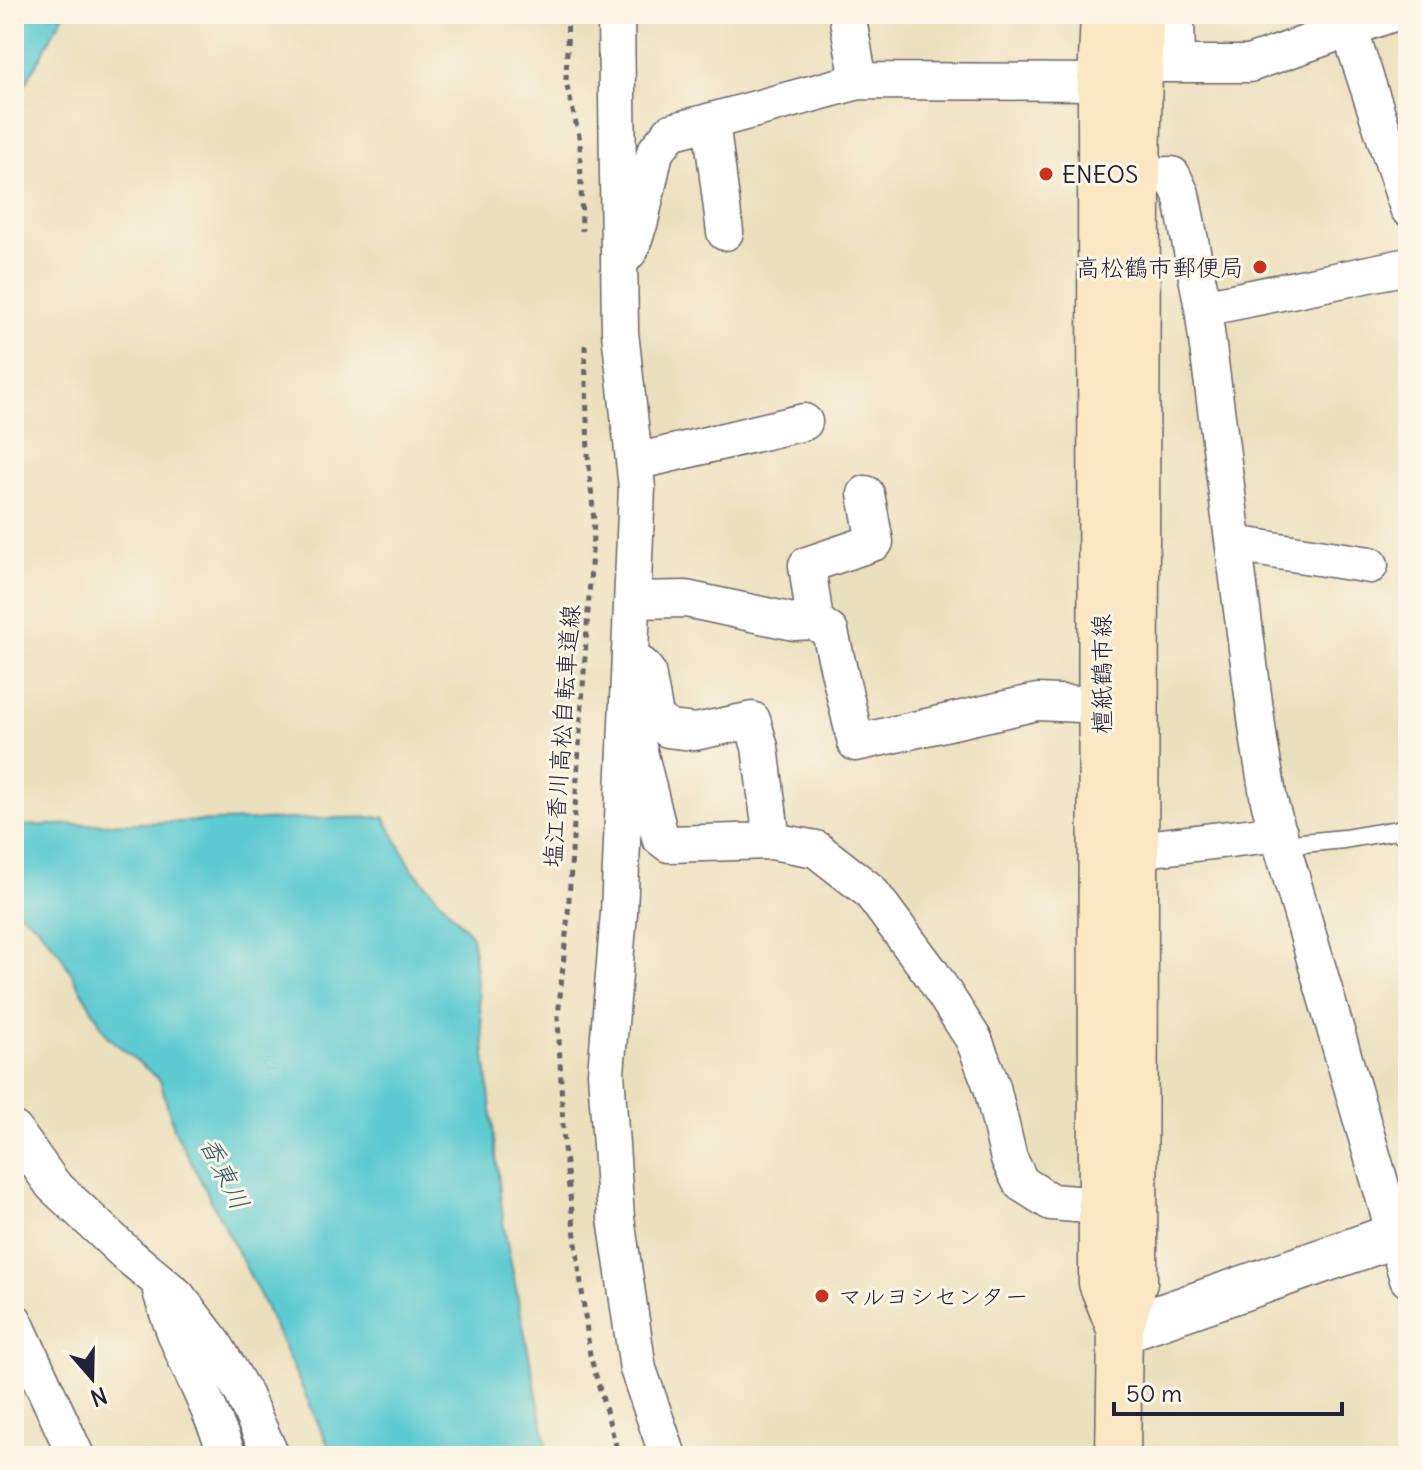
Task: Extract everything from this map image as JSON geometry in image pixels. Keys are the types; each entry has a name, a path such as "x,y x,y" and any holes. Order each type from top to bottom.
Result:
{"main road":[{"name":"檀紙鶴市線","path":"1103,14 1139,72"},
{"name":"檀紙鶴市線","path":"1120,1331 1101,1283 1101,705 1120,177 1139,72 1141,14"},
{"name":"檀紙鶴市線","path":"1118,1456 1120,1331 1135,1282 1136,850 1120,177"}],"street":[{"path":"616,14 620,332 637,488 619,913 606,1073 616,1218 638,1369 668,1456"},
{"path":"847,14 859,81"},
{"path":"1139,72 1176,14"},
{"path":"618,265 630,250 640,221 655,152 671,132 859,81 1139,72 1249,64 1390,14"},
{"path":"1349,28 1408,208"},
{"path":"711,121 725,232"},
{"path":"1120,177 1172,175 1181,194 1203,308 1269,801 1401,1234 1408,1279"},
{"path":"1203,308 1408,266"},
{"path":"635,462 804,422"},
{"path":"815,621 807,565 875,542 866,494"},
{"path":"1234,544 1370,565"},
{"path":"634,600 686,599 794,622 815,621 830,632 856,743 1037,702 1101,705"},
{"path":"631,655 647,672 655,716 668,729 695,732 752,720 760,747 772,841"},
{"path":"629,713 660,837 669,844 772,841 816,849 870,891 931,973 974,1040 992,1087 1009,1159 1021,1183 1051,1202 1101,1206"},
{"path":"1136,850 1281,839"},
{"path":"14,1130 53,1185 95,1226 177,1296 214,1344 243,1393 271,1456"},
{"path":"1120,1331 1401,1234"},
{"path":"159,1281 171,1327 202,1388 228,1456"},
{"path":"14,1321 76,1456"}],"lane":[{"path":"1281,839 1344,839 1397,830 1408,838"}],"path":[{"path":"568,14 566,82 580,140 583,234"},
{"name":"塩江香川高松自転車道線","path":"585,345 588,455 594,521 568,914 558,1017 564,1148 590,1355 619,1456"}],"water":[{"path":"14,14 64,14 14,104"},
{"name":"香東川","path":"384,817 413,870 472,936 504,1228 549,1456 333,1456 260,1295 174,1129 160,1080 108,1037 59,952 37,926 14,908 14,826"}],"place":[{"name":"ENEOS","path":"1046,174"},
{"name":"高松鶴市郵便局","path":"1260,267"},
{"name":"マルヨシセンター","path":"822,1296"}]}
